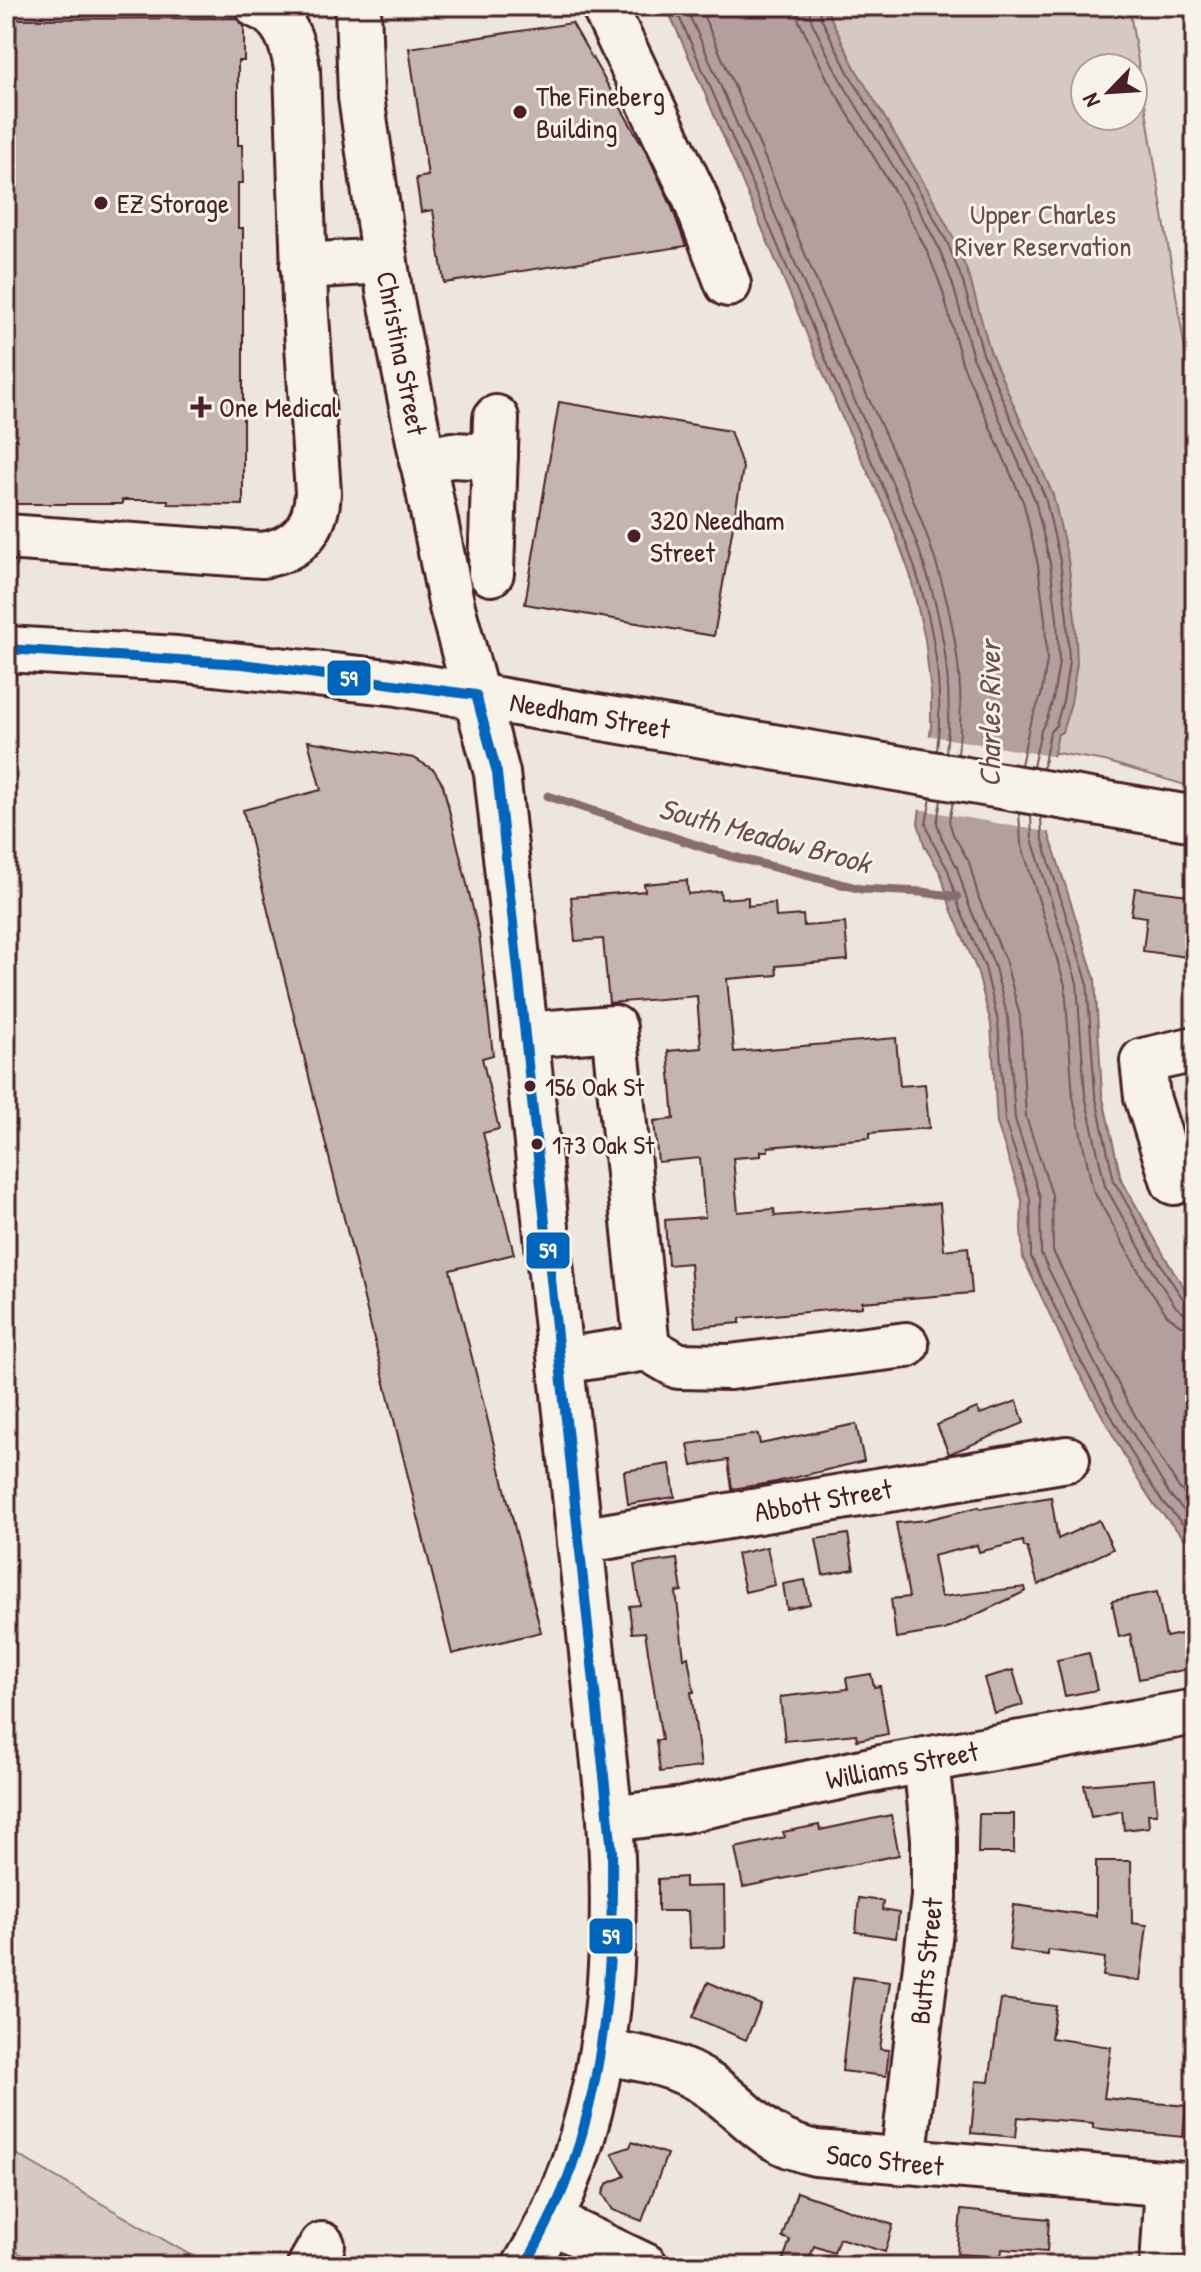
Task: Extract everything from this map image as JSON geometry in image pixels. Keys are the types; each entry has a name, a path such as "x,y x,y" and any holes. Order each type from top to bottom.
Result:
{"street":[{"path":"6,537 262,555 290,547 304,536 313,522 318,493 303,266 295,54 279,20 267,9 258,6"},
{"name":"Christina Street","path":"358,6 361,97 384,261 452,607 497,773 610,1819 613,1923 610,1991 602,2052 576,2154 551,2221 525,2266"},
{"path":"604,6 694,195 728,284"},
{"path":"303,266 384,261"},
{"path":"422,461 452,455 495,438 491,573"},
{"name":"Needham Street","path":"6,649 254,666 383,681 1195,819"},
{"path":"525,1035 614,1028 647,1348"},
{"path":"1174,1182 1147,1097 1143,1061 1195,1049"},
{"path":"561,1361 647,1348 678,1366 730,1367 906,1345"},
{"name":"Abbott Street","path":"580,1541 1067,1459"},
{"name":"Williams Street","path":"610,1819 683,1810 926,1760 1195,1712"},
{"name":"Butts Street","path":"903,2162 934,1897 933,1825 926,1760"},
{"name":"Saco Street","path":"602,2052 666,2064 690,2073 712,2087 771,2137 791,2148 839,2157 1182,2185"},
{"path":"1163,2266 1182,2185"},
{"path":"551,2221 645,2266"}],"green space":[{"name":"Upper Charles River Reservation","path":"810,6 1129,6 1136,52 1069,52 1069,132 1149,132 1149,129 1195,411 1195,788 1105,761 1051,752"},
{"path":"6,2148 209,2266 41,2266 6,2245"}],"water":[{"name":"Charles River","path":"666,6 825,6 855,68 955,241 970,279 990,351 1053,495 1068,559 1077,663 1071,703 1062,732 1058,734 1049,776 1049,834 1095,979 1102,1094 1121,1179 1173,1271 1195,1303 1195,1550 1155,1506 1135,1475 1071,1359 1023,1258 1022,1200 997,1123 991,1024 977,970 951,909 941,874 925,847 918,823 931,727 931,694 925,639 910,574 890,519 841,415"}],"pier":[{"path":"926,735 1057,757 1053,777 1053,833 917,809"}],"building":[{"path":"237,18 244,26 244,61 238,61 238,145 242,145 243,183 238,183 238,228 243,228 243,505 168,504 168,500 122,500 122,504 6,504 6,19"},
{"name":"The Fineberg Building","path":"572,23 648,155 686,246 444,283 433,210 421,212 416,178 428,176 409,48"},
{"name":"320 Needham Street","path":"559,402 730,431 743,468 714,636 525,604"},
{"path":"308,741 414,758 434,770 443,785 479,934 493,1055 482,1058 499,1129 483,1133 514,1254 450,1270 541,1632 452,1654 243,810 321,790"},
{"path":"687,880 688,894 720,891 721,899 748,897 748,906 775,903 776,917 803,915 804,926 845,923 848,960 776,966 777,975 727,979 734,1052 896,1038 900,1086 925,1084 929,1128 870,1133 870,1138 768,1147 768,1151 761,1151 761,1156 733,1158 738,1212 774,1209 775,1216 940,1203 944,1250 968,1247 972,1293 862,1302 862,1307 740,1318 740,1323 695,1327 690,1263 668,1265 665,1220 705,1217 700,1158 658,1162 654,1121 674,1119 668,1051 701,1048 697,996 609,1003 603,939 575,941 571,897 645,891 644,884"},
{"path":"1135,888 1195,896 1195,958 1143,951 1147,917 1131,915"},
{"path":"1017,1401 1024,1423 949,1454 937,1425 977,1408 980,1414"},
{"path":"856,1424 864,1461 732,1489 728,1460 692,1466 688,1444 758,1434 760,1444"},
{"path":"670,1464 675,1497 628,1504 624,1471"},
{"path":"1051,1497 1058,1539 1099,1520 1113,1549 1038,1585 1023,1541 979,1552 977,1545 933,1556 941,1597 1025,1587 1026,1591 944,1630 896,1638 891,1599 909,1597 896,1523"},
{"path":"848,1534 854,1569 823,1575 816,1539"},
{"path":"767,1547 775,1585 745,1592 737,1554"},
{"path":"677,1559 682,1591 676,1592 684,1658 688,1657 694,1692 691,1692 701,1767 660,1772 656,1740 662,1740 645,1632 632,1633 629,1606 640,1605 634,1565"},
{"path":"805,1580 810,1604 787,1609 783,1584"},
{"path":"1157,1592 1166,1637 1186,1633 1193,1668 1139,1679 1130,1634 1119,1637 1112,1601"},
{"path":"1089,1653 1097,1690 1065,1696 1057,1660"},
{"path":"1013,1670 1023,1705 994,1713 984,1678"},
{"path":"871,1674 874,1687 880,1686 888,1734 857,1740 856,1734 785,1741 780,1697 848,1689 846,1678"},
{"path":"1154,1779 1157,1814 1148,1814 1149,1827 1124,1830 1122,1811 1091,1817 1084,1785"},
{"path":"979,1814 1014,1814 1014,1853 978,1853"},
{"path":"891,1815 899,1855 743,1887 735,1848 785,1837 783,1832 819,1825 820,1830"},
{"path":"1096,1861 1131,1861 1132,1923 1147,1925 1140,1981 1103,1976 1105,1958 1048,1950 1048,1955 1009,1950 1014,1905 1096,1916"},
{"path":"685,1877 685,1887 724,1886 725,1947 690,1948 688,1911 658,1911 658,1879"},
{"path":"859,1898 883,1901 882,1910 899,1913 896,1938 856,1932"},
{"path":"853,1977 890,1982 880,2049 889,2050 886,2076 842,2071"},
{"path":"708,1982 761,2005 746,2040 693,2017"},
{"path":"1001,1999 1056,2006 1051,2038 1111,2047 1104,2098 1186,2106 1183,2137 1093,2128 1093,2123 1018,2117 1016,2137 971,2133 976,2081 989,2082"},
{"path":"632,2142 667,2154 642,2221 613,2210 603,2194 607,2184 625,2176 612,2153 630,2147"},
{"path":"797,2192 893,2225 885,2252 839,2238 834,2253 814,2246 807,2266 783,2260 790,2240 782,2237"},
{"path":"961,2210 1049,2219 1047,2252 1002,2249 1001,2257 957,2254"}],"waterway":[{"name":"South Meadow Brook","path":"548,796 730,856 861,889 957,897"}],"transit line":[{"name":"59","path":"6,649 242,664 476,695 497,773 612,1851 606,2010 593,2089 567,2179 525,2266"}],"place":[{"name":"The Fineberg Building","path":"520,112"},
{"name":"EZ Storage","path":"101,203"},
{"name":"One Medical","path":"201,407"},
{"name":"320 Needham Street","path":"634,536"},
{"name":"156 Oak St","path":"530,1086"},
{"name":"173 Oak St","path":"537,1144"}]}
